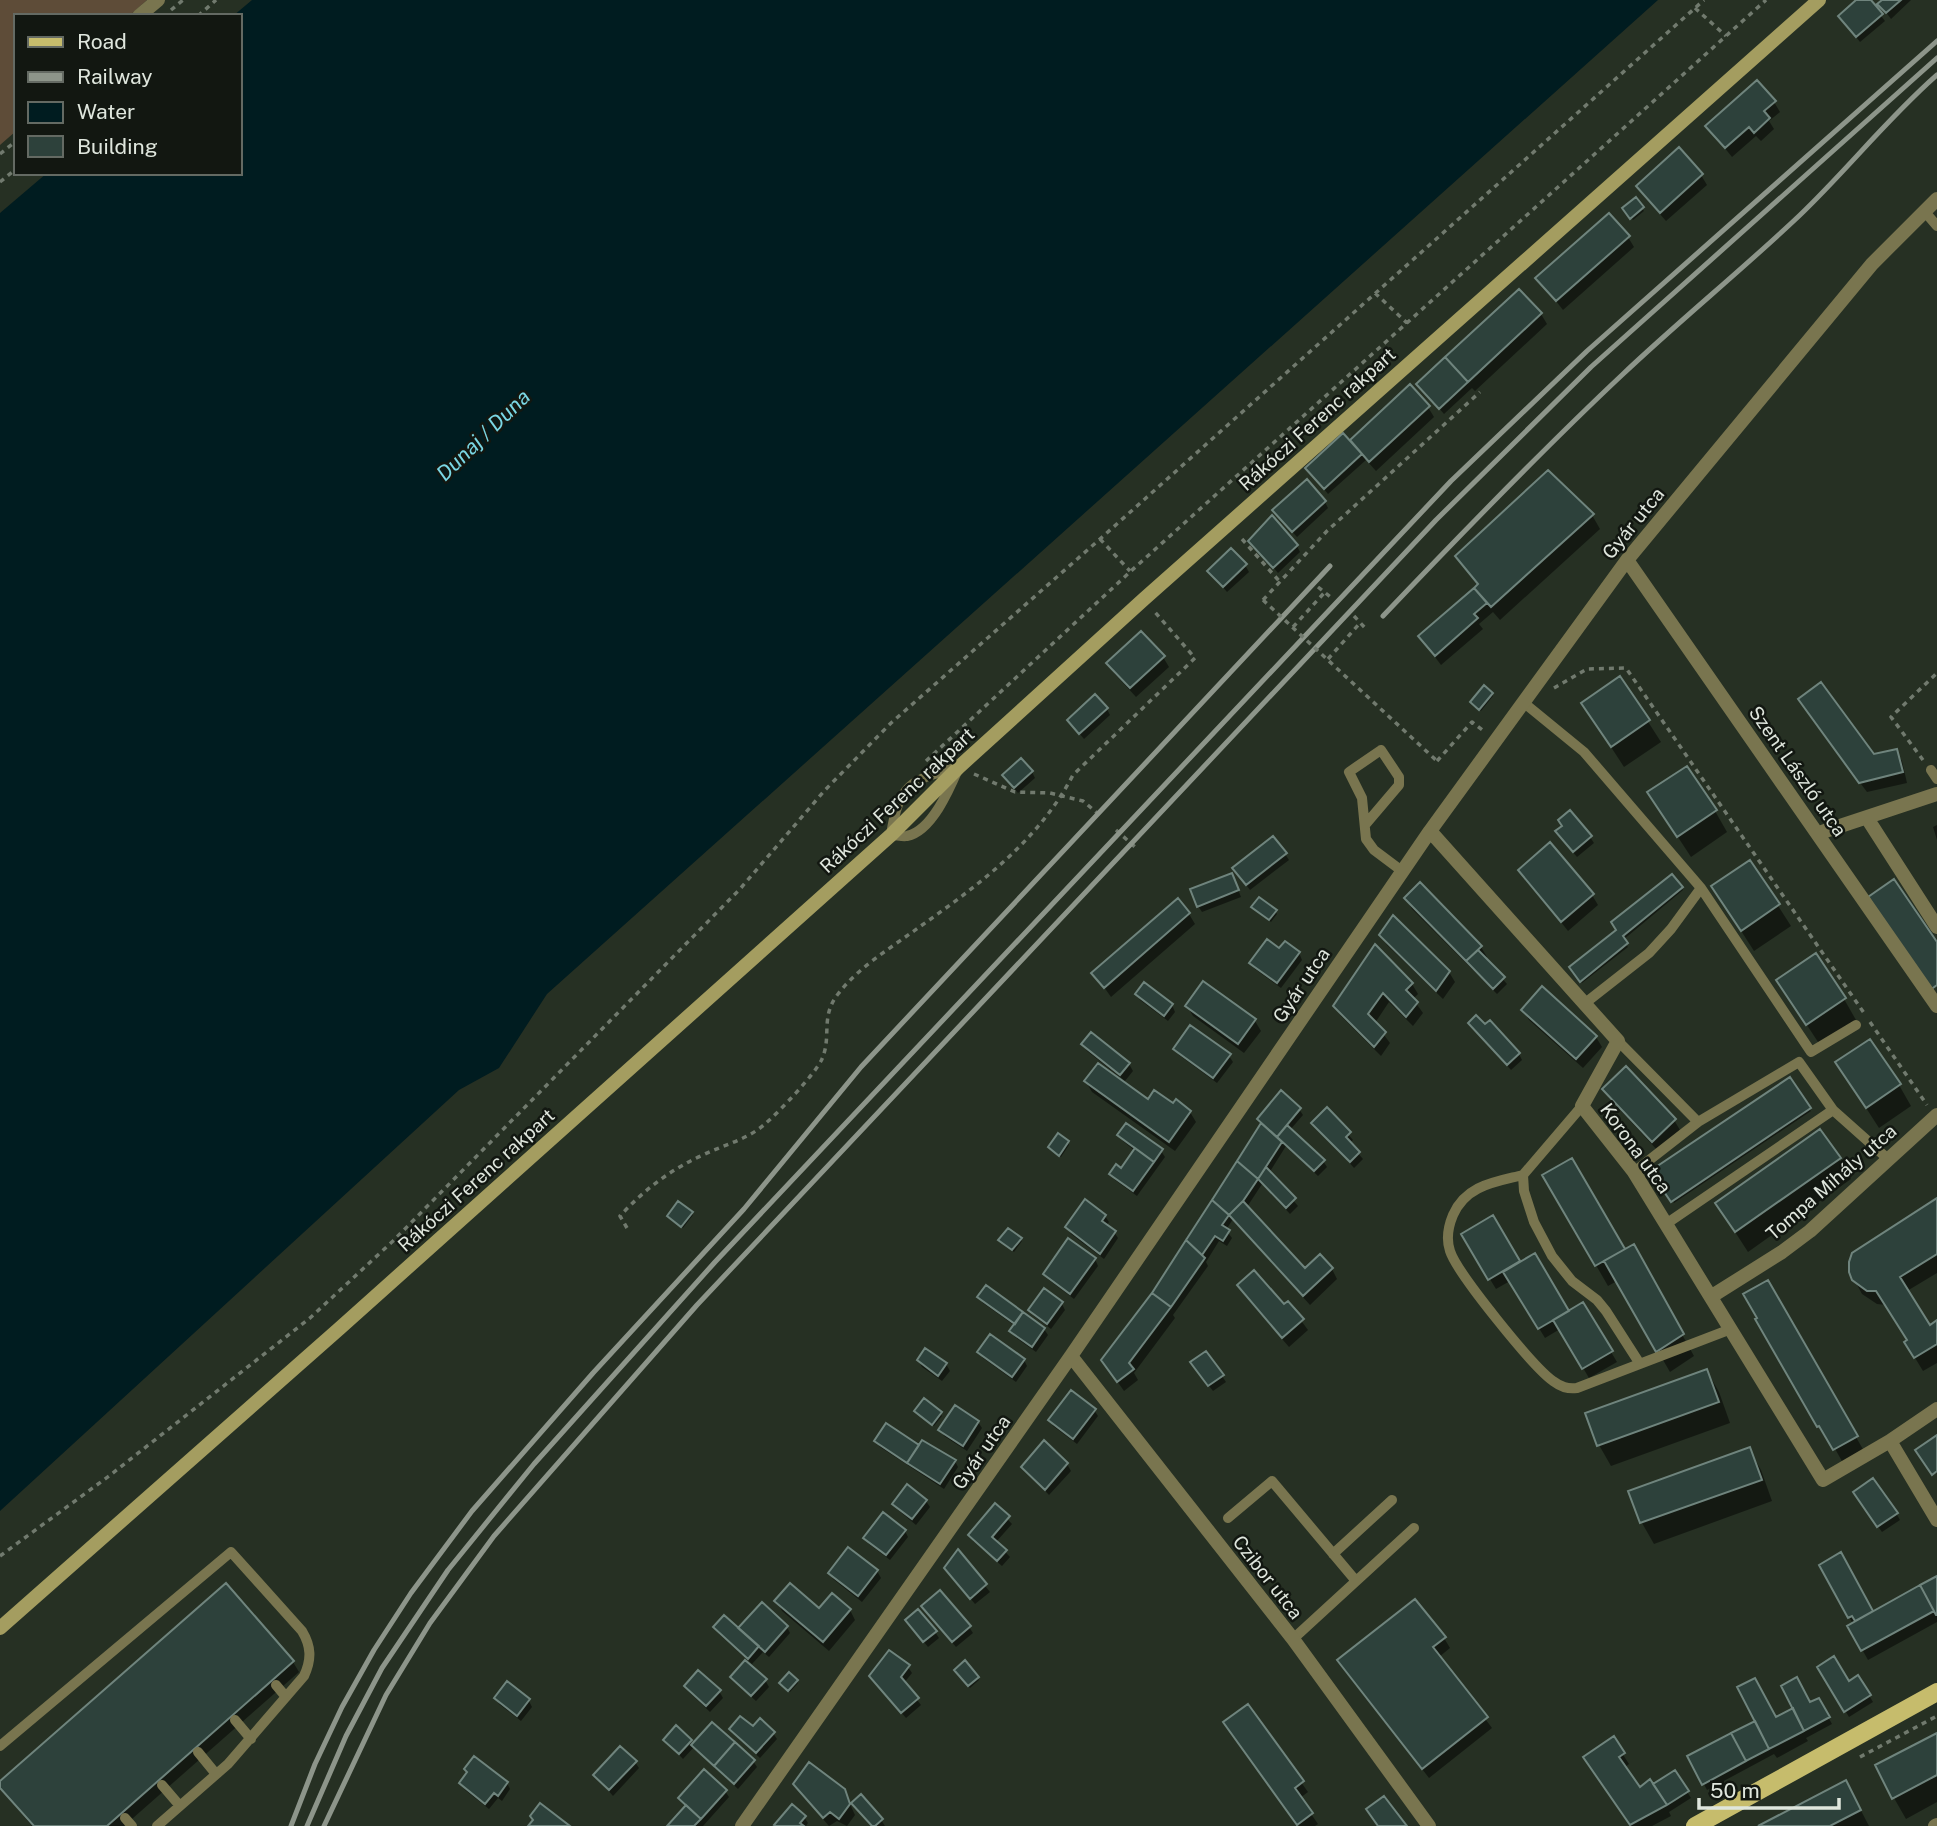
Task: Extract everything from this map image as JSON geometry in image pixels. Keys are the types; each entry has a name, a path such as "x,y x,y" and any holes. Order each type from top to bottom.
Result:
{"main road":[{"path":"1695,1826 1937,1692"}],"street":[{"path":"141,14 158,0"},
{"name":"Rákóczi Ferenc rakpart","path":"0,1628 891,835 960,767 1144,599 1819,0"},
{"name":"Gyár utca","path":"742,1826 1071,1356 1402,871 1627,560 1872,264 1937,199"},
{"name":"Szent László utca","path":"1627,560 1937,1006"},
{"path":"1819,833 1937,794"},
{"name":"Szent László utca","path":"1867,818 1937,927"},
{"path":"1430,831 1618,1041"},
{"name":"Korona utca","path":"1618,1041 1582,1106 1634,1172 1823,1480 1890,1441"},
{"name":"Tompa Mihály utca","path":"1712,1296 1810,1231 1936,1116"},
{"name":"Czibor utca","path":"1071,1356 1293,1639 1429,1826"},
{"path":"1937,1409 1890,1441 1937,1520"}],"lane":[{"path":"1925,212 1937,226"},
{"path":"1523,702 1584,752 1701,888 1811,1052"},
{"path":"1365,825 1399,785 1399,777 1381,750 1349,772 1362,798 1366,839 1374,850 1402,871"},
{"path":"891,835 894,811 904,791 919,778 960,767"},
{"path":"1584,1004 1648,953 1671,929 1701,888"},
{"path":"1634,1172 1698,1122 1799,1062 1856,1024"},
{"path":"1618,1041 1698,1122"},
{"path":"1799,1062 1833,1110 1888,1159"},
{"path":"1582,1106 1523,1175 1481,1185 1462,1200 1448,1229 1447,1240 1453,1259 1538,1367 1561,1387 1568,1389 1577,1388 1731,1329"},
{"path":"1666,1224 1833,1110"},
{"path":"1523,1175 1524,1191 1534,1222 1552,1255 1572,1281 1597,1300 1606,1311 1640,1364"},
{"path":"1228,1518 1272,1481 1356,1581"},
{"path":"1333,1554 1392,1500"},
{"path":"1293,1639 1414,1528"},
{"path":"0,1746 231,1552 302,1631 309,1643 309,1665 304,1676 251,1739 157,1826"},
{"path":"276,1685 286,1697"},
{"path":"235,1720 251,1739"},
{"path":"198,1752 216,1774"},
{"path":"162,1785 180,1806"}],"path":[{"path":"200,14 216,0"},
{"path":"0,1556 109,1476 310,1318 393,1241 740,889 825,790 891,723 1704,0"},
{"path":"904,791 917,769 1130,571 1766,0"},
{"path":"1695,8 1726,36"},
{"path":"0,154 14,143"},
{"path":"0,182 14,171"},
{"path":"1375,293 1407,323"},
{"path":"1472,722 1437,761 1263,600 1327,531 1480,392"},
{"path":"1100,539 1130,571"},
{"path":"1242,539 1280,582"},
{"path":"1318,587 1333,599"},
{"path":"1293,627 1325,592"},
{"path":"627,1228 620,1216 658,1180 706,1153 750,1135 766,1124 821,1062 825,1046 826,1018 838,993 872,961 993,874 1008,860 1062,796 1073,775 1195,658 1144,599"},
{"path":"1354,616 1367,630"},
{"path":"1328,659 1360,623"},
{"path":"1523,702 1555,688 1587,669 1626,668 1936,1116"},
{"path":"1934,775 1891,717 1937,673"},
{"path":"960,767 1015,792 1050,793 1083,801 1102,817"},
{"path":"1116,830 1135,847"}],"shaded area":[{"path":"0,0 147,0 131,14 14,14 14,133 0,145"}],"water":[{"name":"Dunaj / Duna","path":"252,0 1658,0 547,994 499,1068 459,1090 0,1511 0,213 45,175 242,175 242,14 235,14"}],"building":[{"path":"1856,0 1871,0 1883,14 1856,37 1838,16"},
{"path":"1882,0 1901,0 1886,13 1877,4"},
{"path":"1757,80 1776,101 1764,111 1770,118 1754,133 1749,127 1725,148 1705,126"},
{"path":"1679,147 1703,174 1660,213 1636,186"},
{"path":"1636,197 1644,207 1630,219 1622,208"},
{"path":"1609,213 1630,236 1556,301 1535,278"},
{"path":"1519,289 1542,313 1468,382 1445,357"},
{"path":"1445,357 1468,382 1439,409 1416,384"},
{"path":"1410,384 1430,406 1369,462 1350,440"},
{"path":"1343,433 1362,454 1324,489 1305,468"},
{"path":"1548,470 1594,514 1491,607 1474,588 1478,584 1455,556"},
{"path":"1307,479 1326,501 1292,532 1272,510"},
{"path":"1272,515 1298,545 1273,568 1248,541"},
{"path":"1231,548 1247,564 1223,587 1207,571"},
{"path":"1474,588 1487,603 1474,614 1478,618 1435,656 1418,636"},
{"path":"1141,631 1165,656 1130,688 1106,663"},
{"path":"1620,676 1650,720 1611,747 1581,703"},
{"path":"1821,682 1874,754 1897,749 1903,772 1859,783 1798,699"},
{"path":"1484,685 1493,693 1479,710 1470,702"},
{"path":"1095,694 1108,708 1079,734 1067,720"},
{"path":"1021,758 1033,771 1014,788 1002,775"},
{"path":"1687,766 1717,810 1677,837 1647,792"},
{"path":"1570,810 1592,836 1573,852 1555,831 1562,826 1558,820"},
{"path":"1273,836 1287,853 1246,885 1232,868"},
{"path":"1550,842 1594,894 1561,922 1518,870"},
{"path":"1750,860 1780,904 1741,931 1711,886"},
{"path":"1232,873 1239,890 1197,907 1190,889"},
{"path":"1672,874 1683,887 1623,936 1628,943 1580,982 1569,967 1616,930 1611,922"},
{"path":"1894,879 1937,942 1937,985 1930,990 1868,897"},
{"path":"1420,882 1482,946 1466,961 1404,898"},
{"path":"1259,897 1277,910 1269,920 1251,907"},
{"path":"1178,898 1190,913 1104,988 1091,973"},
{"path":"1393,915 1450,971 1436,991 1379,935"},
{"path":"1267,939 1279,948 1285,941 1300,952 1277,983 1249,963"},
{"path":"1375,944 1413,983 1406,990 1418,1002 1406,1017 1383,993 1368,1014 1386,1032 1374,1047 1333,1006"},
{"path":"1478,950 1505,977 1493,989 1466,961"},
{"path":"1816,953 1846,998 1806,1025 1776,980"},
{"path":"1203,981 1256,1019 1238,1044 1185,1006"},
{"path":"1144,982 1173,1004 1164,1016 1135,994"},
{"path":"1542,986 1597,1036 1576,1059 1521,1010"},
{"path":"1476,1015 1485,1024 1490,1020 1520,1053 1507,1065 1468,1023"},
{"path":"1190,1025 1231,1054 1213,1078 1173,1049"},
{"path":"1091,1032 1130,1063 1120,1075 1081,1044"},
{"path":"1870,1039 1901,1084 1866,1108 1835,1062"},
{"path":"1098,1063 1148,1099 1154,1090 1173,1103 1176,1099 1191,1111 1169,1142 1084,1081"},
{"path":"1626,1066 1676,1119 1652,1142 1602,1089"},
{"path":"1790,1077 1811,1108 1671,1202 1650,1171"},
{"path":"1281,1090 1301,1108 1277,1137 1257,1119"},
{"path":"1327,1107 1351,1132 1346,1137 1360,1152 1350,1162 1311,1123"},
{"path":"1126,1123 1163,1149 1154,1162 1117,1135"},
{"path":"1261,1123 1282,1142 1258,1179 1237,1161"},
{"path":"1287,1125 1325,1160 1314,1171 1277,1137"},
{"path":"1820,1129 1841,1158 1735,1232 1715,1203"},
{"path":"1058,1133 1069,1141 1059,1156 1048,1147"},
{"path":"1135,1148 1154,1162 1133,1191 1109,1174 1116,1164 1121,1168"},
{"path":"1572,1158 1625,1249 1595,1266 1542,1175"},
{"path":"1237,1161 1258,1179 1243,1201 1229,1215 1212,1200"},
{"path":"1266,1167 1296,1198 1286,1208 1258,1179"},
{"path":"1937,1198 1937,1254 1900,1277 1930,1325 1937,1320 1937,1344 1914,1358 1904,1342 1907,1340 1876,1291 1867,1291 1852,1280 1849,1262 1852,1253"},
{"path":"1085,1199 1106,1215 1102,1221 1116,1231 1100,1254 1065,1227"},
{"path":"1212,1200 1229,1215 1222,1225 1230,1230 1223,1241 1215,1236 1202,1255 1186,1240"},
{"path":"678,1201 693,1212 681,1227 667,1216"},
{"path":"1243,1201 1305,1268 1320,1254 1333,1268 1303,1296 1229,1215"},
{"path":"1493,1215 1520,1261 1488,1280 1461,1234"},
{"path":"1008,1228 1022,1238 1012,1250 998,1240"},
{"path":"1068,1238 1096,1258 1070,1294 1043,1274"},
{"path":"1186,1240 1205,1258 1171,1307 1152,1293"},
{"path":"1634,1244 1684,1334 1656,1352 1604,1261"},
{"path":"1535,1253 1569,1311 1538,1329 1503,1272"},
{"path":"1254,1270 1284,1304 1288,1301 1304,1319 1282,1338 1237,1285"},
{"path":"1768,1280 1858,1436 1833,1450 1819,1426 1817,1427 1743,1294"},
{"path":"986,1285 1023,1312 1015,1324 977,1297"},
{"path":"1044,1288 1063,1302 1047,1324 1028,1310"},
{"path":"1152,1293 1171,1307 1129,1363 1134,1369 1117,1382 1101,1360"},
{"path":"1583,1302 1613,1351 1582,1369 1553,1320"},
{"path":"1023,1312 1045,1328 1032,1347 1009,1331"},
{"path":"990,1334 1025,1359 1012,1377 977,1352"},
{"path":"925,1348 947,1363 938,1376 917,1360"},
{"path":"1206,1351 1224,1375 1208,1386 1190,1362"},
{"path":"1707,1369 1719,1402 1597,1446 1585,1413"},
{"path":"1071,1390 1096,1409 1073,1439 1048,1420"},
{"path":"924,1398 942,1412 932,1425 914,1411"},
{"path":"955,1405 979,1421 963,1446 938,1430"},
{"path":"886,1423 919,1445 907,1463 874,1441"},
{"path":"1937,1435 1937,1471 1932,1475 1915,1450"},
{"path":"922,1440 956,1460 940,1484 907,1463"},
{"path":"1044,1440 1068,1463 1045,1490 1021,1467"},
{"path":"1750,1447 1762,1480 1640,1523 1628,1491"},
{"path":"1873,1478 1898,1513 1877,1527 1853,1492"},
{"path":"907,1484 927,1500 912,1519 892,1504"},
{"path":"995,1503 1010,1516 992,1537 1007,1550 997,1561 968,1535"},
{"path":"883,1512 906,1530 886,1555 863,1538"},
{"path":"848,1547 878,1570 858,1596 828,1573"},
{"path":"958,1549 987,1584 970,1599 944,1568"},
{"path":"1841,1552 1873,1611 1855,1621 1852,1616 1848,1618 1819,1565"},
{"path":"1937,1576 1937,1615 1936,1615 1920,1585"},
{"path":"226,1583 294,1661 107,1826 34,1826 0,1788 0,1781"},
{"path":"790,1583 819,1608 832,1593 851,1609 823,1642 774,1601"},
{"path":"1920,1585 1934,1611 1861,1651 1847,1626"},
{"path":"940,1590 971,1626 952,1642 921,1606"},
{"path":"1415,1599 1446,1637 1433,1647 1488,1717 1422,1769 1337,1660"},
{"path":"762,1602 788,1626 765,1652 738,1628"},
{"path":"918,1609 937,1631 923,1642 905,1620"},
{"path":"724,1615 759,1646 748,1659 713,1627"},
{"path":"889,1650 910,1665 901,1677 919,1698 901,1713 869,1676"},
{"path":"1834,1656 1849,1681 1858,1675 1871,1695 1844,1712 1817,1667"},
{"path":"745,1660 767,1679 751,1696 730,1677"},
{"path":"965,1660 979,1677 968,1686 954,1670"},
{"path":"698,1670 721,1690 706,1706 684,1686"},
{"path":"789,1672 798,1680 788,1691 779,1683"},
{"path":"1797,1677 1810,1702 1819,1698 1830,1717 1804,1731 1781,1686"},
{"path":"1755,1678 1776,1717 1793,1708 1804,1731 1769,1749 1737,1687"},
{"path":"507,1681 530,1699 517,1716 494,1698"},
{"path":"1248,1704 1304,1781 1295,1788 1313,1813 1297,1825 1223,1722"},
{"path":"740,1716 753,1726 760,1718 775,1732 756,1753 729,1729"},
{"path":"1755,1721 1769,1749 1746,1761 1731,1733"},
{"path":"712,1722 735,1742 714,1766 691,1745"},
{"path":"676,1725 692,1740 679,1754 663,1740"},
{"path":"1731,1733 1746,1761 1702,1785 1687,1756"},
{"path":"1937,1733 1937,1775 1892,1799 1875,1765"},
{"path":"1614,1736 1625,1753 1619,1757 1640,1787 1650,1779 1667,1805 1630,1825 1583,1757"},
{"path":"735,1742 755,1760 734,1784 714,1766"},
{"path":"620,1746 637,1761 609,1790 593,1775"},
{"path":"474,1756 508,1782 498,1796 494,1793 485,1804 459,1783 467,1772 464,1769"},
{"path":"809,1762 845,1789 850,1804 839,1819 830,1812 823,1818 793,1784"},
{"path":"704,1769 727,1790 701,1819 678,1798"},
{"path":"1675,1770 1689,1791 1667,1805 1653,1784"},
{"path":"1846,1780 1861,1810 1830,1826 1758,1826"},
{"path":"861,1794 883,1819 875,1826 851,1803"},
{"path":"1384,1796 1407,1826 1378,1826 1366,1809"},
{"path":"540,1803 570,1826 528,1826 533,1820 530,1816"},
{"path":"792,1804 806,1816 800,1823 804,1826 774,1825"},
{"path":"686,1805 701,1819 694,1826 667,1826"}],"railway":[{"path":"307,1826 346,1736 382,1668 448,1570 534,1464 715,1262 1451,481 1587,351 1937,41"},
{"path":"324,1826 386,1695 430,1623 494,1536 697,1305 1436,520 1591,367 1937,58"},
{"path":"1383,616 1561,434 1644,355 1800,215 1937,75"},
{"path":"291,1826 315,1764 342,1707 374,1650 411,1593 472,1511 593,1373 744,1209 861,1067 1330,566"}]}
